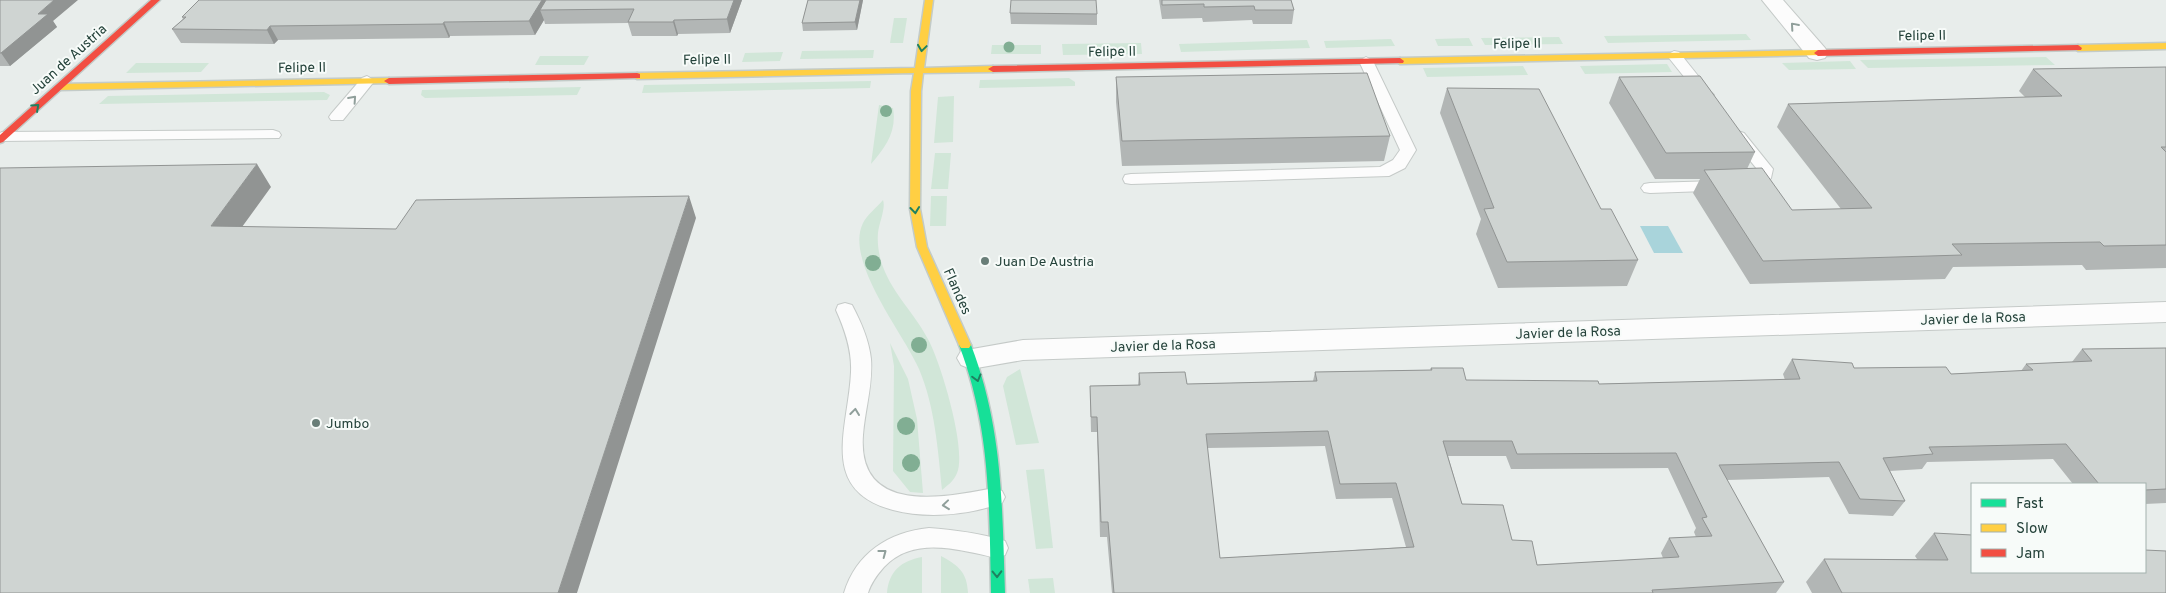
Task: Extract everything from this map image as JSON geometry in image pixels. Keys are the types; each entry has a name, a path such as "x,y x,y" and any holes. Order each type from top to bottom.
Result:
{"street":[{"name":"Juan de Austria","path":"1,139 156,0"},
{"name":"Flandes","path":"929,0 914,123 914,210 922,247 971,358 986,416 994,497 998,593"},
{"path":"1772,0 1817,52"},
{"name":"Felipe II","path":"59,87 2166,46"},
{"name":"Javier de la Rosa","path":"971,358 1023,350 2166,312"}],"lane":[{"path":"1674,55 1718,111"},
{"path":"1132,179 1383,172 1398,164 1408,150 1366,61"},
{"path":"337,117 367,81"},
{"path":"1650,188 1754,185 1763,178 1765,169 1730,126"},
{"path":"1,139 273,135"},
{"path":"845,310 856,333 862,363 852,446 853,462 857,475 875,492 890,502 906,505 928,507 994,497"},
{"path":"856,593 876,558 904,541 927,537 952,538 997,548"}],"green space":[{"path":"894,18 907,18 903,43 890,43"},
{"path":"1746,34 1751,40 1608,43 1604,36"},
{"path":"1559,37 1563,44 1485,45 1481,38"},
{"path":"1469,38 1473,46 1438,46 1435,39"},
{"path":"1391,39 1395,46 1326,48 1324,41"},
{"path":"1307,40 1310,48 1181,52 1179,44"},
{"path":"1141,43 1142,54 1063,55 1062,44"},
{"path":"992,45 1041,45 1041,54 991,54"},
{"path":"874,50 873,58 800,59 802,51"},
{"path":"783,52 780,61 742,62 745,53"},
{"path":"540,56 589,56 584,65 535,65"},
{"path":"2046,57 2055,65 1868,68 1860,60"},
{"path":"1850,61 1856,69 1789,70 1782,63"},
{"path":"136,63 209,63 201,72 126,73"},
{"path":"1667,64 1672,72 1585,74 1580,66"},
{"path":"1523,66 1528,75 1427,77 1423,68"},
{"path":"1069,78 1075,82 1075,86 979,88 980,80"},
{"path":"871,81 870,88 642,93 644,85"},
{"path":"581,87 577,95 425,98 421,95 422,90"},
{"path":"324,92 330,95 327,100 99,104 108,96"},
{"path":"954,96 953,142 934,143 938,97"},
{"path":"879,105 893,108 893,124 886,145 871,164"},
{"path":"935,153 951,153 948,189 931,189"},
{"path":"931,196 947,196 946,226 930,226"},
{"path":"883,200 884,207 878,237 882,263 887,277 918,322 934,352 946,387 956,427 959,446 957,473 953,481 942,490 935,429 924,383 912,354 868,277 862,257 859,239 863,223"},
{"path":"890,343 908,379 917,419 923,493 910,492 893,471 894,366"},
{"path":"1020,369 1039,443 1016,445 1003,386 1007,377"},
{"path":"1044,469 1053,548 1036,549 1026,470"},
{"path":"941,556 961,570 966,580 968,593 941,593"},
{"path":"922,557 922,593 887,593 890,579 897,568 908,561"},
{"path":"1053,578 1055,593 1030,593 1028,579"}],"water":[{"path":"1640,226 1668,226 1683,253 1654,253"}],"building":[{"path":"0,0 54,0 38,14 48,14 0,53"},
{"path":"199,0 542,0 529,21 270,26 267,30 172,29 186,17 182,17"},
{"path":"546,0 734,0 727,19 628,22 634,9 540,10"},
{"path":"808,0 860,0 855,22 802,23"},
{"path":"1011,0 1096,0 1097,14 1010,13"},
{"path":"1162,0 1291,0 1294,10 1255,10 1254,6 1204,7 1204,4 1162,5"},
{"path":"2166,67 2166,147 2161,147 2166,152 2166,245 2104,246 2100,242 1952,244 1962,255 1763,261 1704,170 1762,168 1792,210 1872,208 1788,104 2062,96 2033,69"},
{"path":"1367,73 1390,136 1122,141 1116,77"},
{"path":"1700,76 1755,152 1666,153 1619,77"},
{"path":"1447,88 1539,89 1601,209 1611,209 1638,260 1507,262 1484,209 1494,208"},
{"name":"Jumbo","path":"257,164 211,226 396,229 416,200 689,196 558,593 0,593 0,168"},
{"path":"2166,348 2166,489 2146,490 2146,483 2098,483 2066,444 1929,447 1933,454 1883,458 1905,501 1860,499 1839,462 1719,465 1784,582 1652,590 1653,593 1114,593 1108,522 1101,522 1097,417 1091,417 1090,386 1140,385 1139,373 1185,372 1187,384 1317,381 1315,372 1463,368 1466,380 1598,381 1599,384 1800,379 1792,359 1852,363 1854,368 1946,367 1951,374 2033,370 2026,364 2092,361 2082,349","holes":["1328,431 1340,484 1396,483 1414,547 1220,558 1206,434","1443,441 1512,441 1517,454 1676,453 1707,517 1702,518 1712,536 1669,538 1679,557 1537,565 1532,541 1512,540 1503,505 1462,504"]},
{"path":"1934,533 1971,535 1971,573 2146,573 2146,550 2166,551 2166,593 1842,593 1824,559 1948,560"}],"traffic: fast":[{"path":"965,345 976,374 990,435 995,499 998,593"}],"traffic: slow":[{"path":"929,0 916,91 915,209 922,247 965,345"},
{"path":"2078,48 2166,46"},
{"path":"1400,61 1818,53"},
{"path":"637,76 993,69"},
{"path":"59,87 389,81"}],"traffic: jam":[{"path":"0,140 156,0"},
{"path":"1818,53 2078,48"},
{"path":"993,69 1400,61"},
{"path":"389,81 637,76"}],"place":[{"name":"Juan De Austria","path":"985,261"},
{"name":"Jumbo","path":"316,423"}]}
